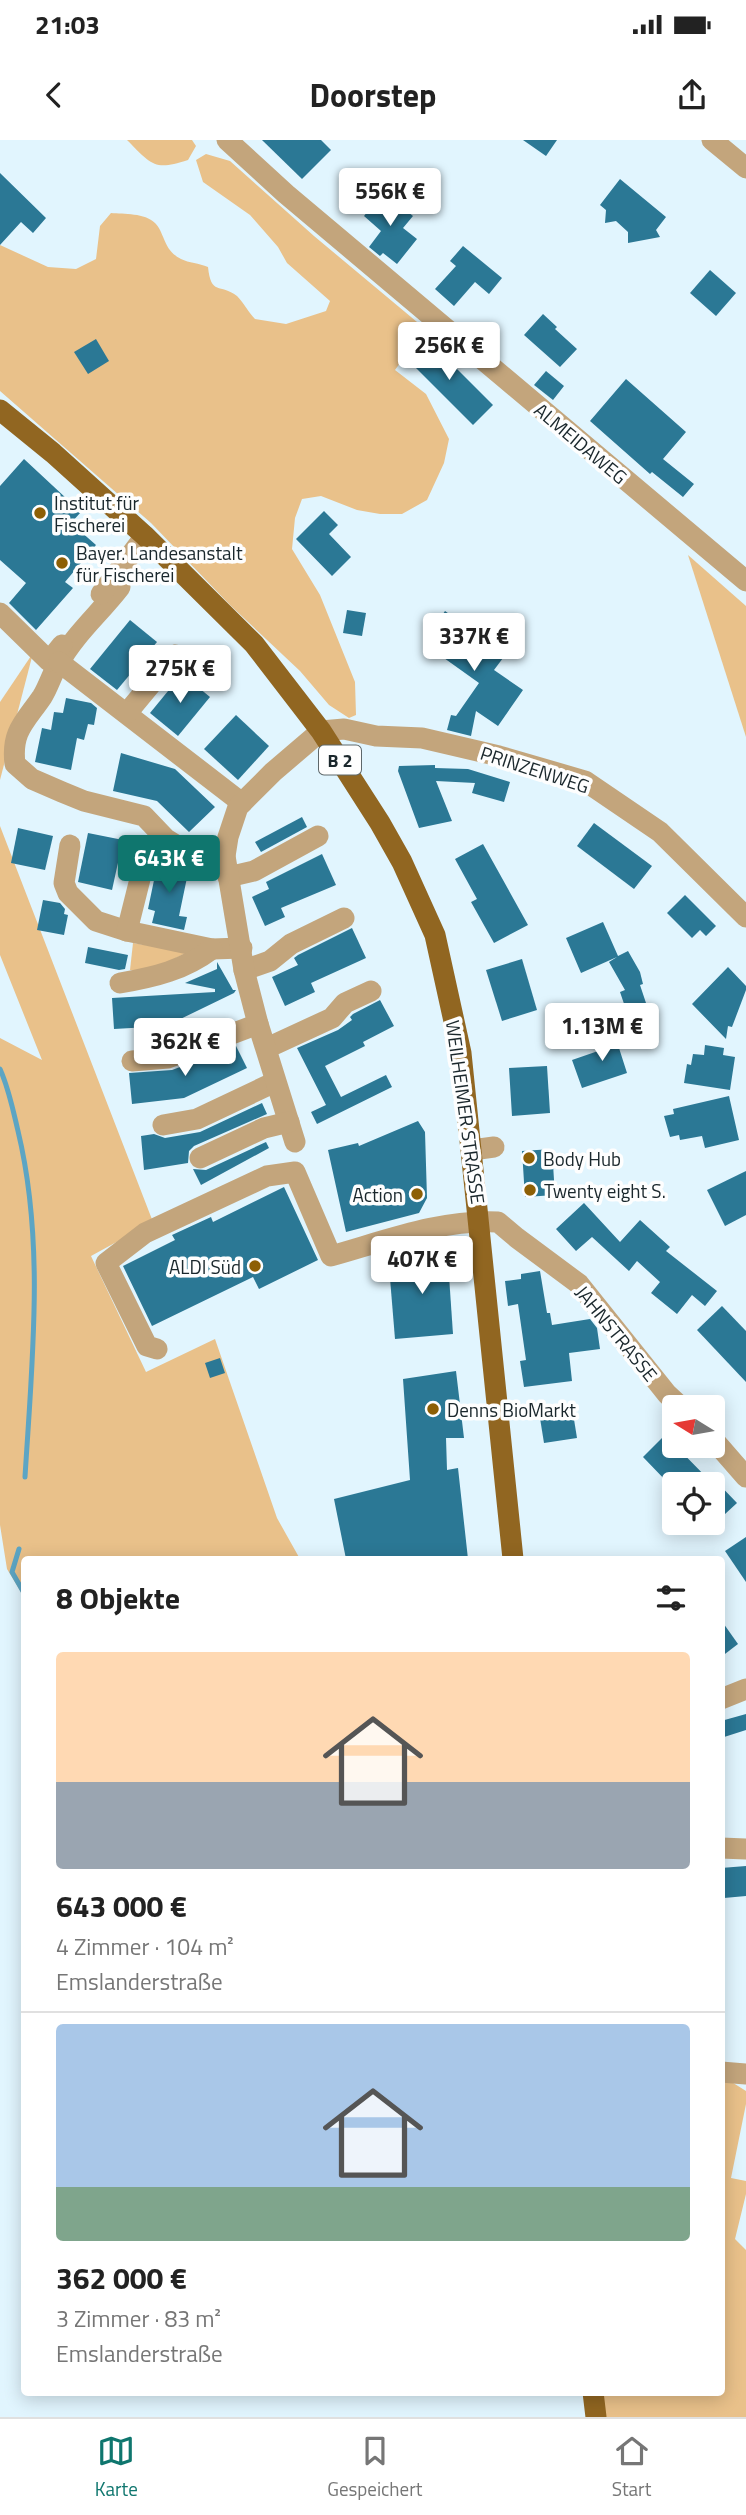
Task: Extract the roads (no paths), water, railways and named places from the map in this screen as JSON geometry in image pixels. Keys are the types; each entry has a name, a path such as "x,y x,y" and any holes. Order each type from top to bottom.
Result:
{"main road":[{"name":"WEILHEIMER STRASSE","path":"0,410 53,453 145,536 254,644 321,730 380,823 402,862 435,935 461,1053 513,1556"},
{"path":"593,2396 596,2417"}],"street":[{"name":"ALMEIDAWEG","path":"227,140 328,229 746,581"},
{"path":"712,140 746,168"},
{"path":"0,613 49,661 145,536"},
{"path":"120,587 85,626 59,662 44,694 20,728 13,746 15,764 32,779 62,792 144,816 166,839 179,847 225,856"},
{"path":"127,713 175,655"},
{"path":"59,662 242,803"},
{"name":"PRINZENWEG","path":"321,730 344,729 376,736 422,737 585,781 660,832 746,917"},
{"path":"200,1158 264,1128 292,1132 244,970 225,856 233,820 242,803 321,730"},
{"path":"228,877 254,871 318,836"},
{"path":"70,845 64,883 68,893 96,921 127,931 212,949 242,948"},
{"path":"127,931 147,851"},
{"path":"244,970 270,961 291,944 344,918"},
{"path":"120,983 168,973 192,964 212,949"},
{"path":"267,1048 332,1018 345,1003 371,991"},
{"path":"132,1061 168,1058 258,1024"},
{"path":"163,1125 197,1119 275,1082"},
{"path":"472,1150 494,1147"},
{"path":"157,1349 147,1346 106,1262 145,1233 267,1176 295,1172 331,1256 419,1232 480,1222"},
{"name":"JAHNSTRASSE","path":"480,1222 498,1222 579,1284 668,1395"},
{"path":"725,1453 746,1477"},
{"path":"725,1697 746,1689"},
{"path":"725,1848 746,1849"},
{"path":"725,2072 746,2074"}],"waterway":[{"path":"0,1069 18,1131 26,1173 34,1259 33,1347 25,1477"},
{"path":"19,1549 12,1572 21,1588"}],"place":[{"name":"Institut für Fischerei","path":"40,513"},
{"name":"Bayer. Landesanstalt für Fischerei","path":"62,563"},
{"name":"Body Hub","path":"529,1158"},
{"name":"Twenty eight S.","path":"530,1190"},
{"name":"Action","path":"417,1194"},
{"name":"ALDI Süd","path":"255,1266"},
{"name":"Denns BioMarkt","path":"433,1409"}]}
